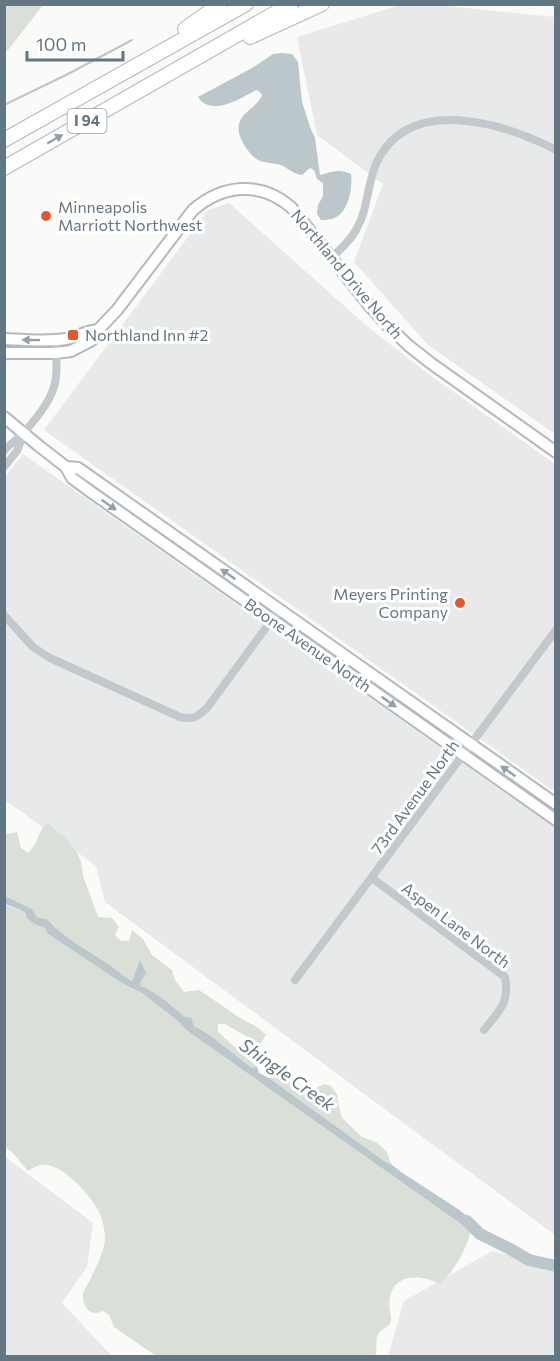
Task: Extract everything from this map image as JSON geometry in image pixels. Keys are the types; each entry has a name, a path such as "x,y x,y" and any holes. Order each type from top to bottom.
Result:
{"highway":[{"path":"123,74 220,4"},
{"name":"I 94","path":"4,140 246,4"},
{"name":"I 94","path":"4,168 291,4"},
{"path":"169,74 322,4"}],"street":[{"path":"332,257 349,241 357,229 362,218 371,178 381,155 399,136 416,126 438,120 467,120 518,133 555,150"},
{"name":"Northland Drive North","path":"4,353 70,351 92,340 193,210 207,199 223,192 252,189 276,196 298,215 368,304 409,346 555,452"},
{"path":"4,339 56,340 98,330"},
{"path":"4,467 53,391 56,378 56,340"},
{"name":"Boone Avenue North","path":"4,417 66,467 78,483 555,819"},
{"path":"4,451 24,434"},
{"name":"Boone Avenue North","path":"66,467 78,468 555,804"},
{"path":"4,615 41,653 153,705 189,719 198,716 207,708 279,609"},
{"name":"73rd Avenue North","path":"295,980 555,630"},
{"name":"Aspen Lane North","path":"372,878 505,977 507,990 504,1002 484,1030"}],"shaded area":[{"path":"4,5 43,5 5,52"},
{"path":"400,5 437,5 555,17 555,434 428,345 354,262 383,184 317,135 297,37"},
{"path":"273,54 292,54 298,62 302,102 315,138 320,175 339,171 351,174 348,201 342,213 331,219 321,220 317,214 318,205 323,196 323,183 317,179 314,170 310,168 302,175 281,165 260,161 250,154 244,144 239,134 239,124 243,116 260,99 262,95 259,91 256,90 218,106 210,106 198,97"},
{"path":"229,203 369,328 434,378 555,464 555,792 44,430 208,210"},
{"path":"23,454 555,828 555,1235 105,902 96,866 5,800 4,478"},
{"path":"47,823 66,838 77,853 98,917 112,918 119,927 115,935 121,941 129,941 132,930 143,939 152,955 172,970 175,980 184,992 199,990 266,1035 260,1044 225,1024 218,1024 218,1032 257,1067 252,1068 211,1036 199,1030 185,1017 139,986 140,961 132,981 68,939 47,919 37,917 32,909 5,896 4,831 8,834 17,832 21,848 28,853"},
{"path":"5,896 32,909 37,917 47,919 70,939 132,981 140,960 146,973 140,986 157,995 185,1017 191,1018 194,1026 211,1036 252,1068 257,1067 259,1073 384,1161 458,1209 477,1224 479,1235 186,1030 142,993 120,982 48,934 45,928 36,925 21,910 5,904"},
{"path":"4,905 21,910 36,925 45,928 48,934 120,982 142,993 186,1030 471,1231 459,1259 440,1284 426,1279 410,1278 398,1283 393,1289 389,1300 391,1320 388,1326 378,1334 375,1356 156,1356 114,1327 109,1315 103,1311 94,1313 87,1308 83,1294 105,1244 104,1227 99,1211 88,1195 67,1175 52,1166 45,1165 28,1171 5,1147"},
{"path":"269,1075 286,1075 297,1088 309,1092 324,1084 331,1086 338,1096 342,1118 362,1137 376,1142 387,1152 391,1164 269,1078"},
{"path":"4,1156 93,1223 87,1267 62,1303 112,1356 5,1356"},
{"path":"492,1251 555,1268 555,1356 388,1356 404,1301"}],"waterway":[{"path":"4,105 132,40"},
{"name":"Shingle Creek","path":"467,1221 480,1234 529,1260 556,1266"}],"place":[{"name":"Minneapolis Marriott Northwest","path":"46,216"},
{"name":"Northland Inn #2","path":"73,335"},
{"name":"Meyers Printing Company","path":"460,603"}]}
